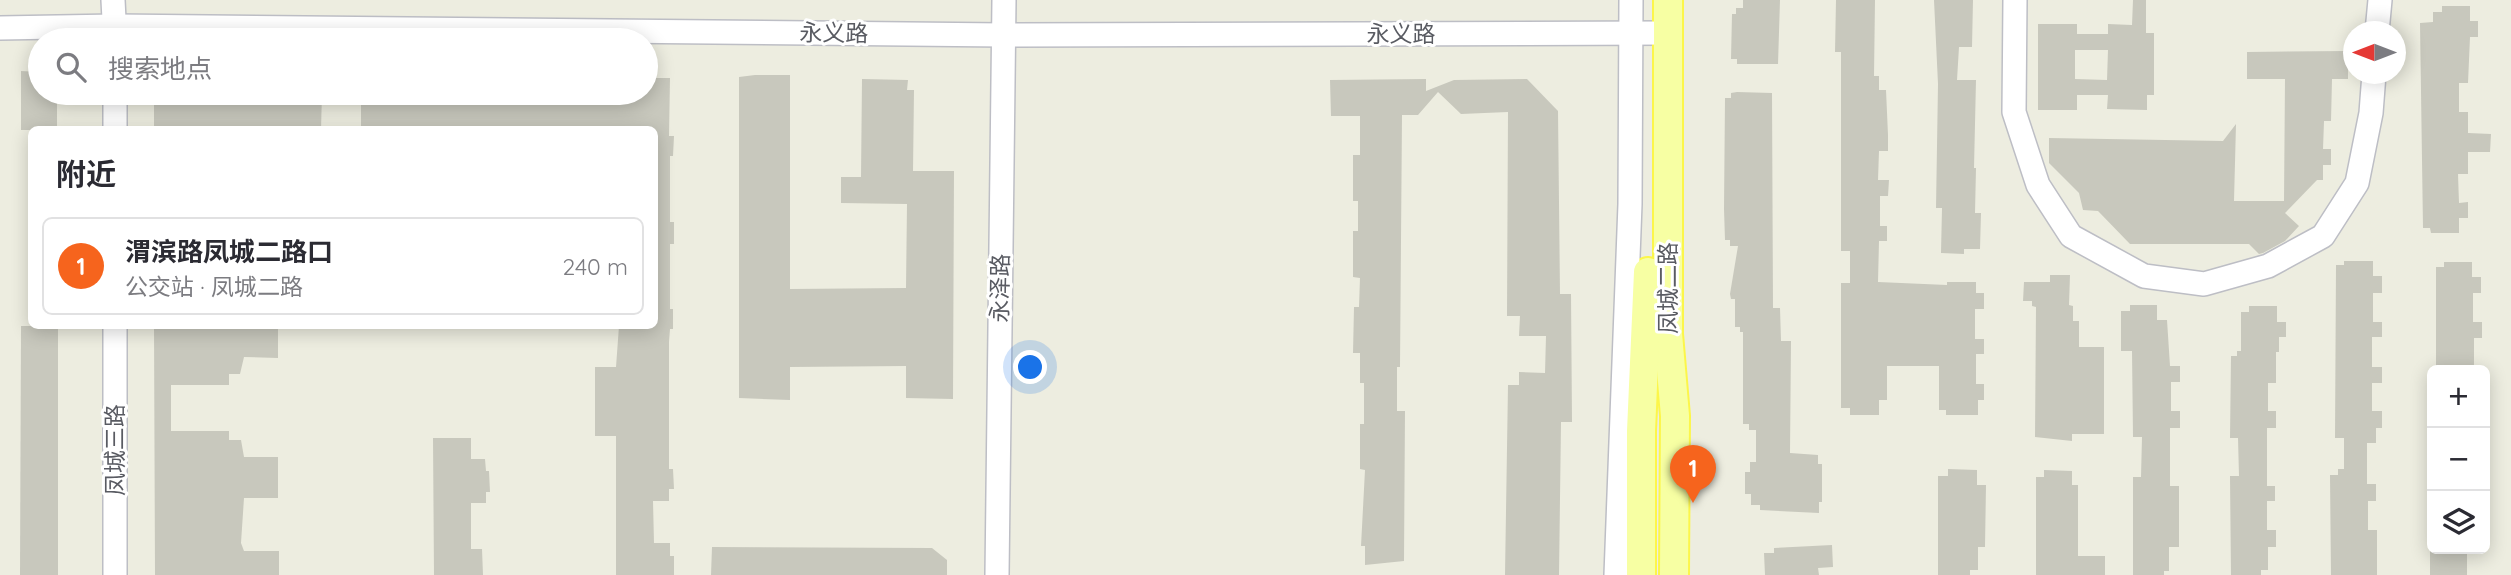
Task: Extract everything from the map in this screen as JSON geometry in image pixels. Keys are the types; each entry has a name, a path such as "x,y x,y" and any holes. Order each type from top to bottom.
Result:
{"main road":[{"name":"凤城二路","path":"1641,575 1641,431 1648,309 1650,0"},
{"name":"凤城二路","path":"1668,0 1650,33 1675,416 1674,575"}],"street":[{"path":"113,0 115,28"},
{"name":"永泽路","path":"996,575 1004,0"},
{"path":"1616,575 1630,204 1650,33 1631,0"},
{"path":"2015,0 2014,112 2039,185 2071,236 2144,276 2204,284 2268,266 2323,236 2357,183 2371,113 2373,84"},
{"path":"2378,21 2379,0"},
{"name":"永义路","path":"0,28 28,29"},
{"name":"永义路","path":"658,34 1650,33"},
{"path":"115,105 115,126"},
{"name":"凤城三路","path":"115,329 115,575"}],"building":[{"path":"1743,0 1780,0 1778,64 1737,64 1737,59 1731,59 1732,14 1736,14 1736,8 1743,8"},
{"path":"1836,0 1875,0 1874,76 1879,76 1879,90 1886,90 1888,135 1888,151 1879,151 1878,180 1889,180 1888,196 1880,196 1880,226 1887,226 1887,241 1879,241 1878,282 1947,285 1947,282 1976,282 1976,293 1984,293 1984,309 1975,309 1975,339 1984,339 1984,354 1976,354 1976,384 1984,384 1984,400 1978,400 1978,415 1946,415 1946,410 1939,410 1939,366 1887,366 1887,400 1879,400 1879,415 1850,415 1850,408 1841,408 1841,283 1850,283 1850,251 1841,251 1841,52 1835,52"},
{"path":"1934,0 1973,0 1972,47 1959,47 1957,80 1976,80 1975,213 1981,213 1980,249 1964,249 1964,254 1941,253 1942,208 1936,208 1938,84"},
{"path":"2133,0 2146,0 2146,33 2154,33 2154,95 2147,95 2147,110 2107,109 2108,95 2077,95 2077,110 2038,110 2038,24 2077,24 2077,34 2108,34 2108,24 2132,25","holes":["2075,50 2108,50 2107,80 2075,79"]},
{"path":"2442,6 2470,6 2470,21 2478,21 2478,37 2470,37 2468,83 2459,83 2459,112 2468,112 2468,133 2491,134 2490,152 2468,152 2468,174 2458,174 2459,203 2468,202 2468,218 2459,218 2459,233 2431,233 2430,228 2423,228 2420,23 2433,22 2433,12 2442,12"},
{"path":"2343,51 2343,79 2332,79 2331,121 2324,121 2323,149 2331,149 2331,165 2323,165 2323,180 2317,180 2285,213 2299,226 2285,241 2259,254 2249,244 2130,244 2098,211 2083,210 2079,193 2049,163 2049,138 2223,141 2236,124 2234,201 2284,201 2285,79 2247,79 2247,52"},
{"path":"21,71 28,71 28,105 57,105 57,126 28,126 28,130 21,130"},
{"path":"790,75 790,289 906,288 907,204 841,203 841,177 861,177 862,79 908,80 907,90 914,90 913,171 954,171 953,399 906,398 906,366 790,367 790,400 739,398 739,77"},
{"path":"658,78 670,78 669,136 674,136 673,156 670,156 670,222 674,222 674,244 670,244 670,309 673,309 673,329 670,329 669,342 669,469 673,469 674,489 669,489 669,501 653,501 654,543 670,543 670,556 674,556 674,575 616,575 616,436 595,436 595,367 616,367 619,329 658,329 658,126 361,126 361,105 658,105"},
{"path":"1426,79 1426,91 1454,80 1527,79 1558,111 1560,294 1571,294 1572,422 1561,422 1559,575 1505,575 1508,385 1519,385 1519,372 1545,373 1546,336 1519,336 1520,316 1507,316 1508,112 1461,114 1438,92 1418,115 1402,115 1400,367 1397,367 1397,411 1405,411 1404,561 1365,565 1365,546 1361,546 1365,470 1360,469 1364,383 1360,383 1360,353 1353,353 1354,307 1359,307 1360,278 1353,277 1353,231 1358,231 1358,201 1353,201 1353,155 1360,155 1360,116 1331,116 1330,80"},
{"path":"1731,93 1772,93 1773,308 1780,308 1781,341 1791,341 1790,453 1818,455 1818,464 1822,464 1822,502 1819,502 1819,513 1760,510 1760,505 1751,505 1751,494 1745,494 1745,472 1750,472 1750,462 1756,462 1756,430 1749,430 1749,424 1743,424 1743,332 1740,332 1740,327 1735,327 1735,299 1731,299 1730,294 1738,246 1730,246 1730,240 1725,240 1724,209 1725,98 1731,98"},
{"path":"154,105 322,105 321,126 154,126"},
{"path":"2344,261 2373,261 2373,276 2382,276 2382,293 2373,293 2373,322 2382,322 2382,337 2372,337 2372,367 2382,367 2382,383 2372,383 2372,411 2382,411 2382,428 2376,428 2376,443 2367,443 2367,484 2376,484 2376,501 2368,501 2368,530 2377,530 2377,575 2331,575 2330,475 2338,475 2338,469 2344,469 2344,438 2335,438 2336,265 2344,265"},
{"path":"2444,262 2472,262 2472,277 2481,277 2481,293 2473,293 2473,322 2482,322 2482,338 2474,338 2474,365 2436,365 2436,267 2444,267"},
{"path":"2050,275 2070,275 2069,305 2073,306 2073,321 2079,321 2079,347 2104,347 2104,434 2072,434 2072,441 2035,437 2036,307 2032,306 2032,301 2023,301 2024,282 2050,282"},
{"path":"2130,305 2157,305 2157,320 2167,320 2170,366 2180,366 2180,382 2171,382 2171,411 2180,411 2180,428 2170,428 2170,486 2179,486 2179,547 2169,547 2169,571 2164,571 2164,575 2133,575 2133,477 2141,477 2142,437 2133,437 2132,351 2121,351 2121,311 2130,311"},
{"path":"2249,306 2277,306 2277,322 2286,322 2286,337 2279,337 2279,352 2276,352 2276,383 2268,383 2268,411 2276,411 2276,428 2267,428 2267,486 2275,486 2275,501 2267,501 2267,530 2276,530 2276,547 2268,547 2268,570 2261,570 2261,575 2231,575 2230,476 2239,476 2238,438 2230,438 2231,356 2237,356 2237,351 2241,351 2241,312 2249,312"},
{"path":"21,326 28,326 28,329 58,329 58,575 20,575"},
{"path":"154,329 278,329 278,358 244,357 240,374 229,374 229,385 171,385 171,431 229,431 229,440 241,440 244,457 278,457 278,498 244,498 241,543 244,551 279,551 279,575 155,575"},
{"path":"433,438 471,438 471,459 485,459 486,471 489,471 490,492 486,492 486,503 471,503 471,549 482,549 483,575 434,575"},
{"path":"1948,469 1977,470 1977,485 1986,485 1985,547 1978,547 1978,570 1970,570 1970,575 1938,575 1938,476 1948,476"},
{"path":"2044,470 2072,471 2072,485 2078,485 2078,556 2105,556 2105,575 2036,575 2036,477 2044,477"},
{"path":"1832,545 1833,567 1818,568 1819,575 1765,575 1764,553 1774,553 1774,548"},
{"path":"712,547 932,548 947,560 947,575 711,575"},
{"path":"2430,554 2467,554 2467,575 2430,575"}],"place":[{"name":"渭滨路凤城二路口","path":"1693,503"}]}
